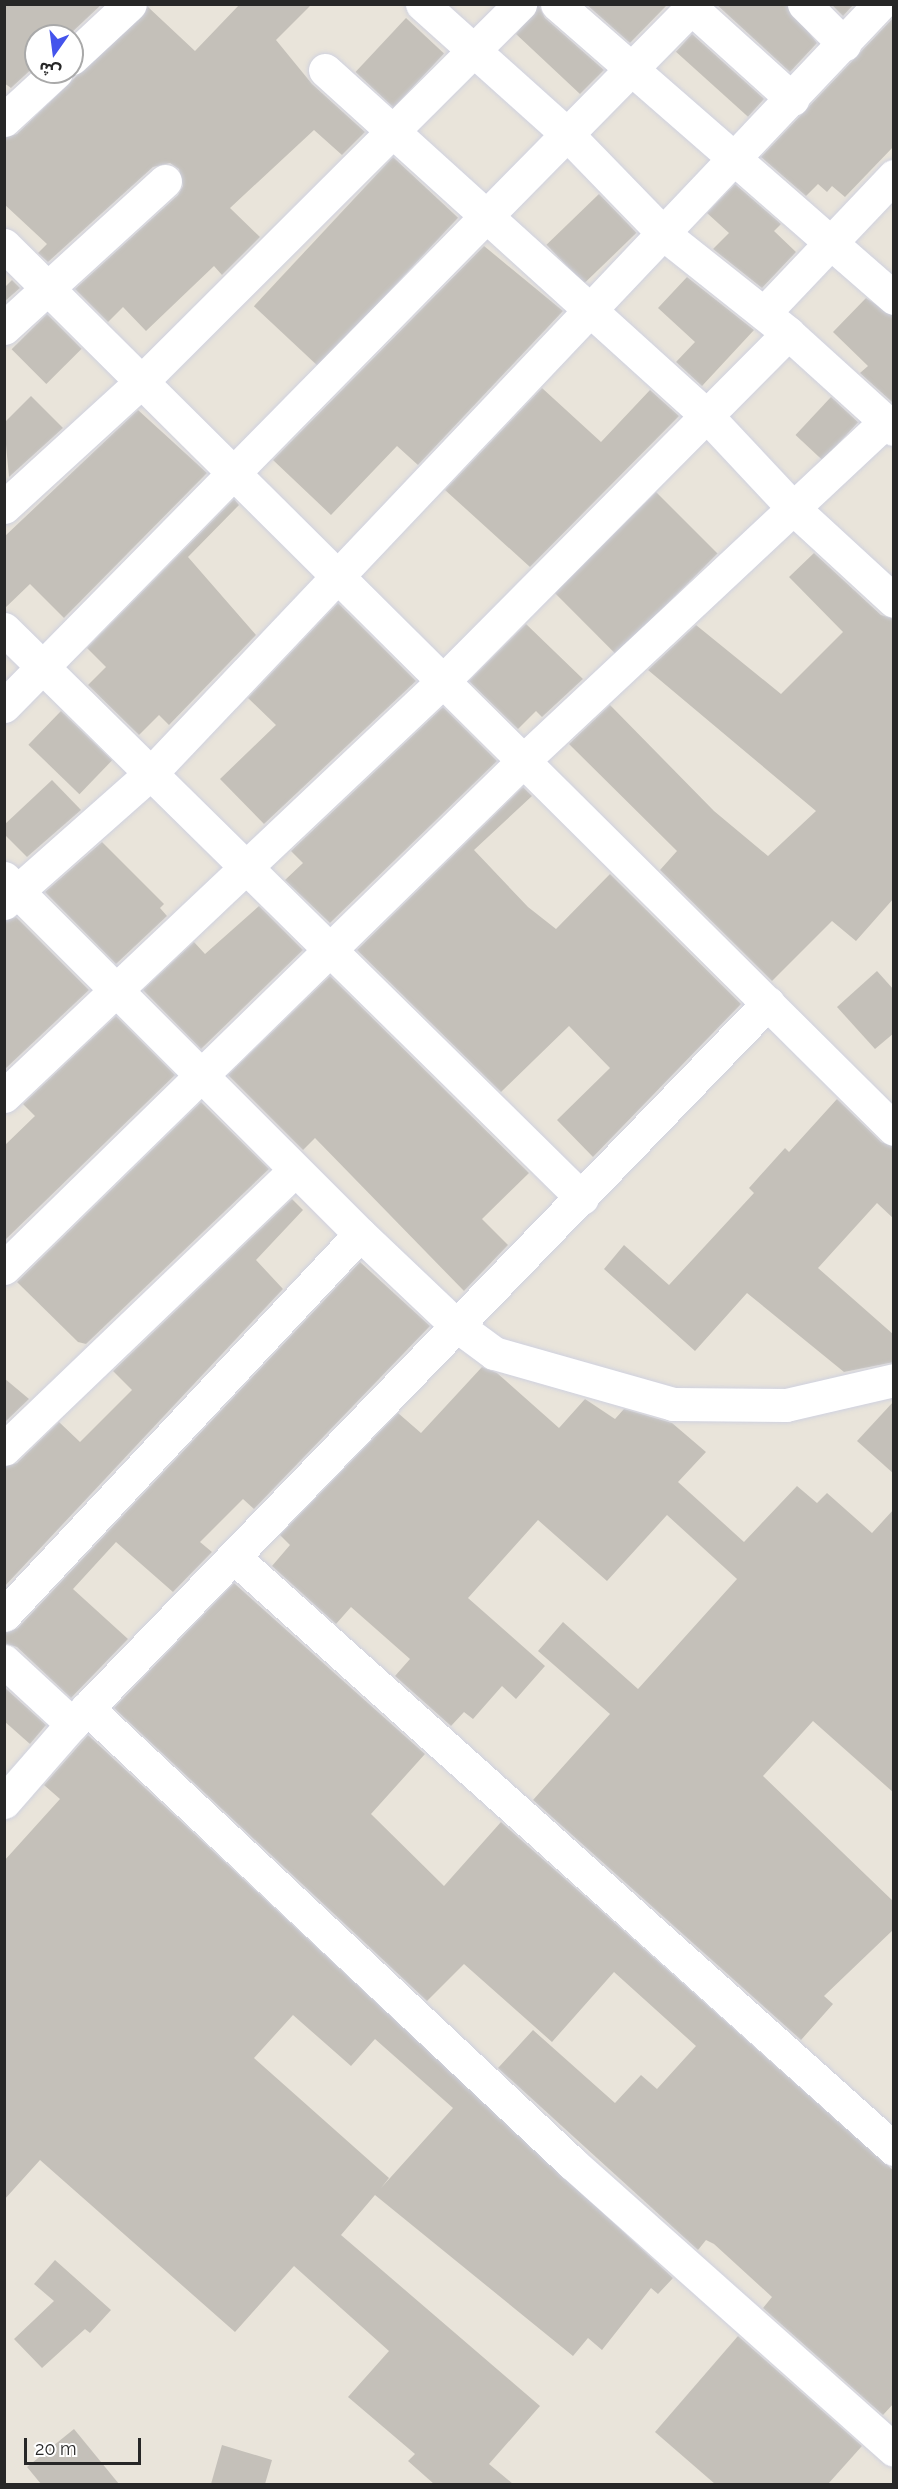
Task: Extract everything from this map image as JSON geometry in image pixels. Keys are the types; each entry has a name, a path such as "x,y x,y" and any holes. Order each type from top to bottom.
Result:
{"street":[{"path":"84,47 129,4"},
{"path":"4,1268 525,759 793,508 890,425 776,323 665,235 567,134 422,4"},
{"path":"4,507 140,383 520,4"},
{"path":"557,4 738,157 830,244 894,298"},
{"path":"804,4 844,44"},
{"path":"880,4 665,235 151,773 9,890 360,1234 456,1325 494,1353 674,1404 786,1405 894,1380"},
{"path":"4,706 486,218 691,6 792,99"},
{"path":"324,70 392,134 706,415 793,508 894,601"},
{"path":"4,120 44,84"},
{"path":"4,1096 445,678 706,415 776,323 830,244 894,176"},
{"path":"4,328 165,181"},
{"path":"4,245 337,580 445,678 894,1129"},
{"path":"4,629 582,1198"},
{"path":"4,1802 79,1715 236,1559 456,1325 582,1198 768,1003"},
{"path":"4,1449 295,1170"},
{"path":"4,1615 360,1234"},
{"path":"236,1559 894,2150"},
{"path":"4,1661 79,1715 572,2163 894,2450"}],"building":[{"path":"4,4 102,4 81,24 24,24 24,76 11,88 4,83"},
{"path":"240,4 312,4 276,40 312,84 365,132 342,155 314,130 230,208 260,237 222,275 214,266 146,331 123,307 108,322 75,289 178,195 183,186 179,169 170,163 153,167 48,262 38,253 47,244 4,204 4,138 17,134 69,84 84,84 84,69 148,7 195,51"},
{"path":"538,4 545,18 604,70 580,94 516,34"},
{"path":"586,4 668,4 630,43"},
{"path":"716,4 786,4 817,43 790,72"},
{"path":"831,4 854,4 843,16"},
{"path":"894,17 894,146 845,197 832,186 827,192 818,184 806,196 761,157"},
{"path":"406,18 444,53 394,108 356,72"},
{"path":"692,34 764,99 748,117 676,52"},
{"path":"393,157 458,218 319,367 254,306"},
{"path":"735,184 781,224 774,231 796,252 762,288 713,249 729,233 707,213"},
{"path":"599,194 637,233 584,284 546,245"},
{"path":"484,246 563,311 418,465 397,446 331,515 273,460"},
{"path":"687,277 754,330 702,386 676,362 695,342 658,308"},
{"path":"12,280 20,288 4,302 4,288"},
{"path":"866,298 894,316 892,402 860,373 868,366 833,332"},
{"path":"47,314 82,349 46,384 12,349"},
{"path":"542,388 601,442 650,390 679,416 530,567 445,490"},
{"path":"31,396 63,428 9,477 4,423"},
{"path":"831,397 858,422 823,460 796,435"},
{"path":"138,410 207,473 64,618 30,584 4,609 4,537"},
{"path":"656,492 718,554 616,655 555,593"},
{"path":"234,499 239,505 188,557 256,635 169,725 159,715 139,735 88,685 106,667 87,648"},
{"path":"814,553 881,615 894,619 894,898 856,941 832,921 772,981 660,870 677,851 569,744 610,705 714,811 768,856 816,811 648,670 696,625 781,694 843,632 789,577"},
{"path":"338,603 416,681 264,824 220,779 276,725 248,698"},
{"path":"526,624 583,679 542,717 536,711 518,729 469,681"},
{"path":"443,707 497,761 330,923 285,880 303,863 291,851"},
{"path":"61,711 112,760 79,794 28,745"},
{"path":"52,780 81,810 27,857 4,834 4,825"},
{"path":"523,787 532,796 474,850 528,907 556,929 610,874 741,1004 593,1157 557,1120 610,1068 569,1026 501,1092 357,950"},
{"path":"102,842 164,904 160,908 167,916 116,964 45,892"},
{"path":"259,906 303,950 201,1049 143,990 194,942 205,954"},
{"path":"16,917 89,990 4,1070 4,921"},
{"path":"877,971 894,990 894,1033 875,1049 837,1007"},
{"path":"330,976 529,1173 482,1219 508,1245 464,1291 315,1138 303,1150 228,1075"},
{"path":"116,1016 175,1075 4,1241 4,1146 35,1116 23,1104"},
{"path":"837,1099 881,1142 894,1147 894,1219 877,1203 818,1268 894,1335 894,1362 844,1372 747,1293 695,1351 604,1269 624,1245 669,1285 754,1193 749,1188 785,1148 789,1152"},
{"path":"201,1102 269,1169 86,1344 78,1342 17,1282"},
{"path":"292,1199 303,1210 256,1260 283,1289 4,1587 4,1467 17,1463 59,1422 80,1442 132,1390 113,1371"},
{"path":"360,1262 430,1326 254,1509 243,1499 200,1542 212,1552 173,1592 116,1542 73,1589 128,1639 71,1698 17,1647 4,1643 4,1633 18,1628"},
{"path":"482,1367 497,1373 559,1428 585,1399 615,1419 624,1409 672,1423 706,1452 678,1482 744,1542 797,1486 817,1503 827,1493 872,1533 894,1509 894,1793 813,1721 763,1776 894,1902 894,1929 824,1996 833,2004 801,2040 533,1800 610,1714 538,1651 563,1622 638,1689 737,1579 667,1515 607,1581 538,1520 468,1598 545,1666 516,1699 502,1686 473,1719 464,1712 451,1726 395,1676 410,1659 351,1607 336,1624 272,1566 290,1545 280,1535 398,1413 421,1433"},
{"path":"4,1378 29,1399 4,1423"},
{"path":"894,1401 894,1474 857,1441"},
{"path":"234,1583 425,1754 371,1814 444,1886 501,1822 894,2171 894,2403 883,2415 763,2308 772,2297 714,2244 706,2240 698,2250 498,2068 533,2030 615,2103 641,2075 657,2089 696,2046 614,1972 552,2042 464,1964 427,2001 114,1708"},
{"path":"4,1687 46,1725 30,1744 4,1721"},
{"path":"88,1735 673,2278 658,2294 651,2288 602,2350 588,2338 573,2356 375,2195 341,2235 540,2406 489,2464 513,2484 434,2484 408,2461 415,2454 348,2397 389,2351 294,2266 235,2332 40,2160 4,2200 4,1861 60,1799 44,1785","holes":["293,2015 351,2066 375,2039 453,2108 381,2188 389,2178 254,2058"]},
{"path":"55,2260 111,2310 90,2333 85,2329 42,2368 14,2339 54,2301 34,2284"},
{"path":"738,2336 862,2446 828,2484 715,2484 655,2432"},
{"path":"74,2429 119,2484 41,2484 27,2467"},
{"path":"222,2445 272,2460 265,2484 211,2484"}]}
